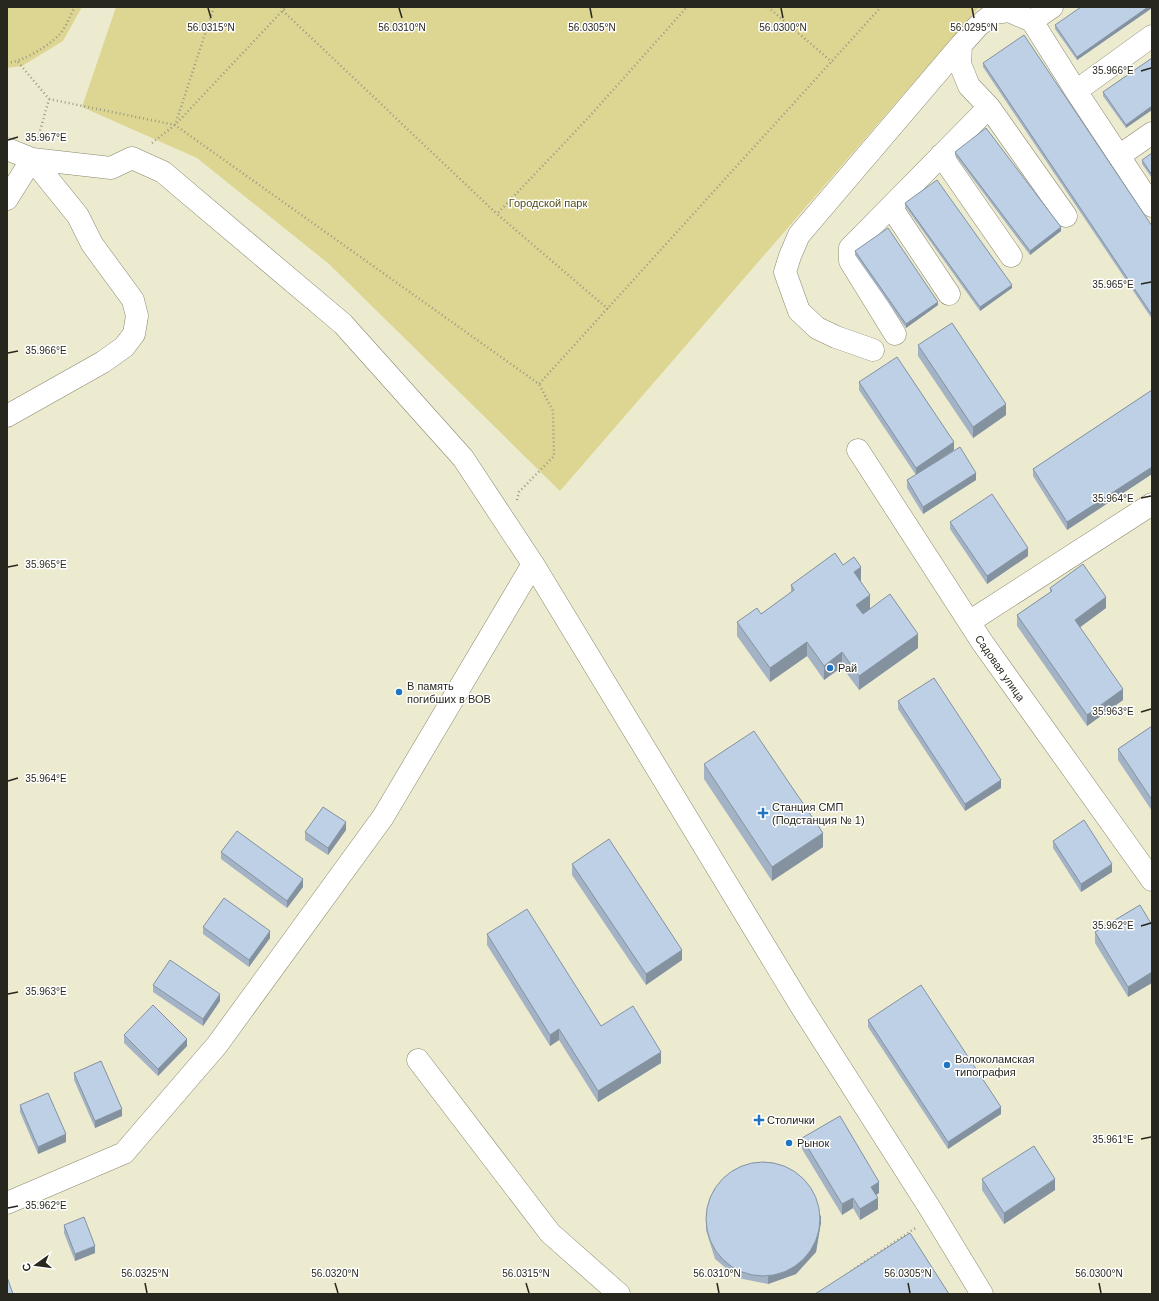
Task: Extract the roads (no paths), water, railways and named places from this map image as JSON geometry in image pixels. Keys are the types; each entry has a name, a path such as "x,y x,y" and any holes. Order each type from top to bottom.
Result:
{"street":[{"path":"1032,21 1052,7"},
{"path":"872,350 836,337 817,328 799,311 785,272 787,266 799,235 978,26 994,13 1009,11 1032,21 1152,206"},
{"path":"1076,91 1152,36"},
{"path":"962,46 960,64 969,86 989,108 1066,216"},
{"path":"895,334 850,261 850,248 989,108"},
{"path":"1119,156 1152,133"},
{"path":"7,150 32,159 111,168 132,158 163,172 343,324 463,458 533,564 797,999 931,1210 982,1294"},
{"path":"941,155 1011,256"},
{"path":"7,199 32,159"},
{"path":"7,416 103,362 124,347 134,334 137,316 133,300 92,244 78,216 32,159"},
{"path":"891,207 949,294"},
{"name":"Садовая улица","path":"858,450 989,654 1152,880"},
{"path":"969,622 1152,504"},
{"path":"7,1203 124,1153 217,1045 383,817 533,564"},
{"path":"418,1060 550,1233 619,1294"}],"place":[{"name":"Рай","path":"830,668"},
{"name":"В память погибших в ВОВ","path":"399,692"},
{"name":"Станция СМП (Подстанция № 1)","path":"763,813"},
{"name":"Волоколамская типография","path":"947,1065"},
{"name":"Столички","path":"759,1120"},
{"name":"Рынок","path":"789,1143"}],"park label":[{"name":"Городской парк","path":"548,203"}]}
